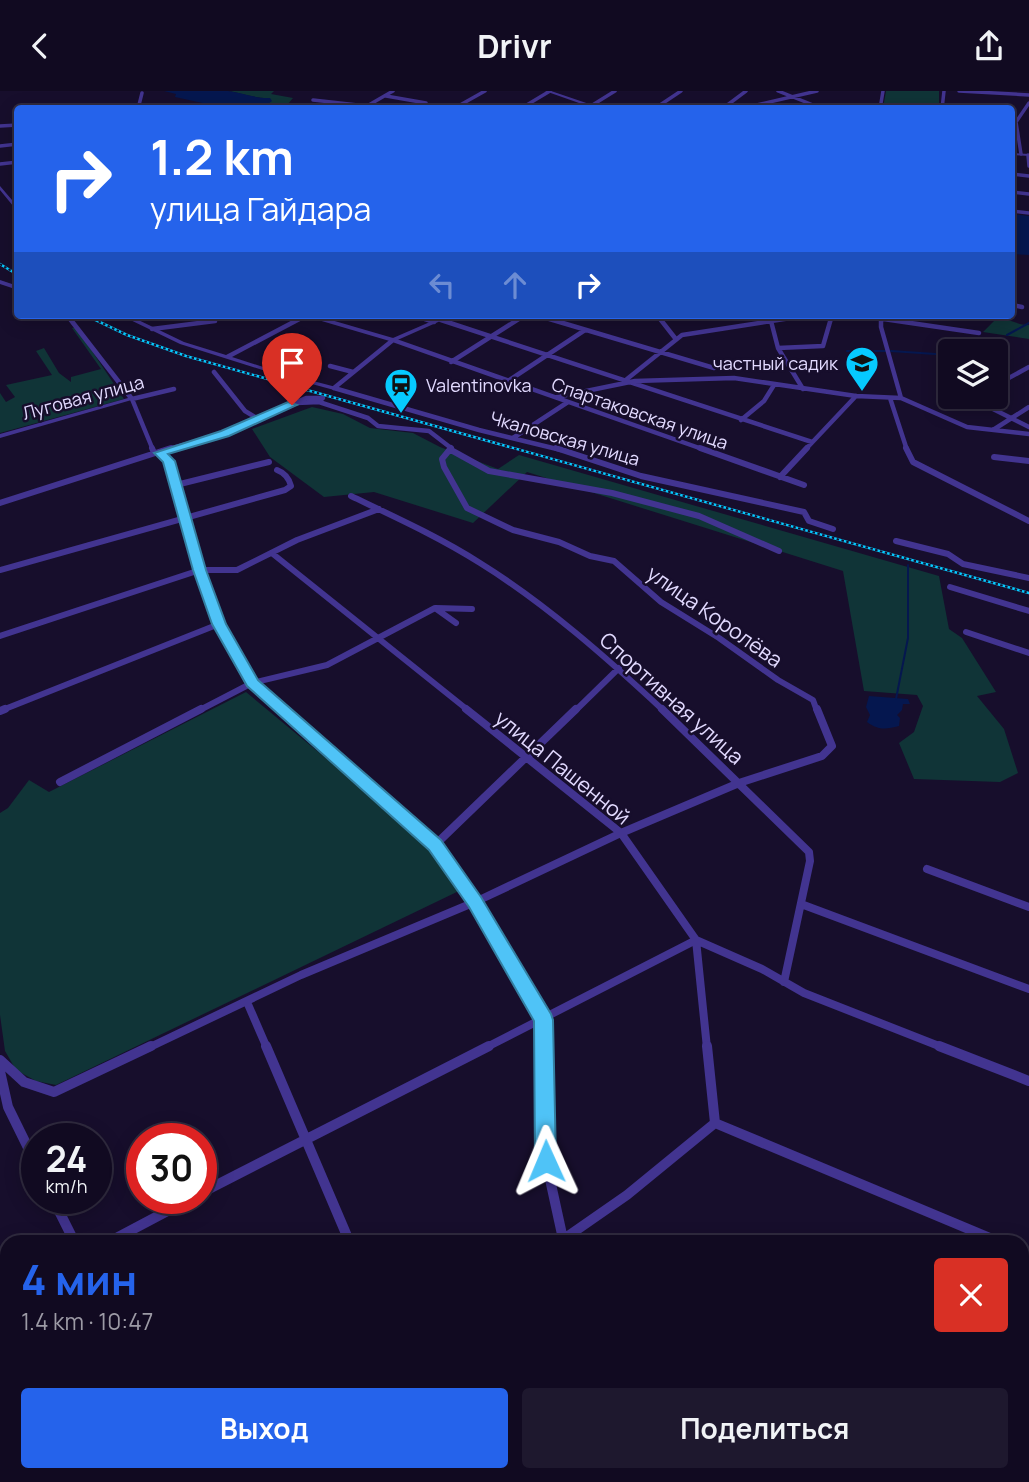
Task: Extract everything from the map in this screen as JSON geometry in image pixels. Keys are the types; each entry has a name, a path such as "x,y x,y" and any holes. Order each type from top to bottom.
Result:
{"street":[{"path":"367,105 393,91"},
{"path":"460,105 485,91"},
{"path":"526,105 549,91 593,105 615,91"},
{"path":"660,105 681,91"},
{"path":"727,105 746,91"},
{"path":"778,91 814,105"},
{"path":"756,105 817,91"},
{"path":"959,91 1029,95"},
{"path":"386,96 426,103"},
{"path":"313,100 356,105"},
{"path":"1021,154 1016,122 1029,103"},
{"path":"1015,153 1029,155 1029,166"},
{"path":"0,187 14,206"},
{"path":"1029,204 1029,213"},
{"path":"1015,306 1022,307"},
{"path":"70,319 132,399 157,453 169,461 200,570 219,624 252,683 435,845 475,902 544,1020 546,1161 562,1235"},
{"name":"Чкаловская улица","path":"131,319 182,343 568,452 640,476 804,512 809,521 833,529"},
{"path":"227,356 299,319"},
{"name":"Спартаковская улица","path":"321,319 393,340 804,485"},
{"path":"429,319 813,442"},
{"path":"334,388 393,340 442,319"},
{"path":"451,362 519,319"},
{"path":"549,319 714,368"},
{"path":"660,319 675,338"},
{"path":"626,381 675,338 784,319"},
{"path":"778,348 823,346 831,319"},
{"path":"880,319 901,398"},
{"path":"892,319 979,333"},
{"path":"152,329 215,321"},
{"path":"771,321 778,348 803,389"},
{"path":"508,381 585,330"},
{"path":"330,366 353,372"},
{"path":"1008,378 1029,367"},
{"path":"214,372 245,411 260,420"},
{"path":"554,397 626,381 734,378 803,389 901,398 957,424 992,431 1029,434"},
{"path":"741,420 764,401 774,385"},
{"name":"Луговая улица","path":"0,436 174,389"},
{"path":"780,477 856,395"},
{"path":"890,398 913,462 1029,521"},
{"path":"0,503 260,420 297,403 319,402 368,418 378,426 429,431 452,450 489,471 612,493 699,516 779,551"},
{"path":"513,438 568,402"},
{"path":"992,431 1029,407"},
{"path":"994,409 1029,427"},
{"name":"улица Королёва","path":"452,450 442,459 445,477 463,496 467,508 513,530 558,542 590,556 614,561 661,603 817,703 831,741 828,751 811,761 739,783"},
{"path":"994,457 1029,461"},
{"path":"176,485 270,462"},
{"path":"0,569 285,490 291,486 289,481 277,470"},
{"name":"Спортивная улица","path":"351,496 438,539 499,576 619,668 809,852 810,861 784,982"},
{"path":"0,636 200,570 237,570 297,540 379,509"},
{"path":"896,541 948,554 964,564 1029,578"},
{"name":"улица Пашенной","path":"273,554 524,758 621,833 696,940 715,1123"},
{"path":"950,587 1029,611"},
{"path":"435,608 456,623"},
{"path":"60,782 252,683 327,664 435,608 472,609"},
{"path":"0,711 219,624"},
{"path":"966,632 1029,653"},
{"path":"435,845 619,668"},
{"path":"0,1060 10,1074 30,1087 54,1092 301,975 475,902 621,833 739,783"},
{"path":"927,869 1029,907"},
{"path":"801,904 1029,989"},
{"path":"217,1185 544,1020 696,940 804,993 1029,1081"},
{"path":"247,1002 347,1235"},
{"path":"0,1071 8,1107 21,1133"},
{"path":"571,1235 627,1195 715,1123 983,1235"},
{"path":"60,1214 71,1235"},
{"path":"122,1235 162,1214"}],"green space":[{"path":"229,91 274,91 271,94 293,98 288,104 290,105 260,105 269,98"},
{"path":"886,91 939,91 939,105 884,105"},
{"path":"993,319 1005,319 1029,325 1029,339 983,332"},
{"path":"76,327 124,399 0,433 0,393 6,402 15,397 6,385 52,375 36,351 44,348 59,373 71,382 71,377 101,369 72,328"},
{"path":"312,407 343,414 370,428 413,433 440,447 498,469 519,455 939,576 949,629 962,638 996,692 977,696 1004,729 1018,773 1000,782 914,779 899,743 914,732 923,706 917,695 864,691 843,571 527,472 473,523 374,492 324,497 270,457 252,429"},
{"path":"246,692 427,842 463,889 56,1085 36,1081 16,1070 5,1051 0,1015 0,813 8,808 29,780 49,792"}],"shaded area":[{"path":"164,91 228,91 270,98 272,101 265,105 206,105 175,97 176,94"},
{"path":"1015,214 1029,216 1029,255 1015,254"},
{"path":"869,696 908,699 910,704 903,704 897,715 900,718 899,726 883,729 867,722 870,715 866,707"}],"waterway":[{"path":"1007,335 1029,323"},
{"path":"847,351 885,351"},
{"path":"891,351 938,354"},
{"path":"896,699 908,638 908,565"}],"railway":[{"path":"0,264 14,273"},
{"path":"93,319 127,335 186,356 1029,593"}],"place":[{"name":"частный садик","path":"862,393"},
{"name":"Valentinovka","path":"401,415"}],"route":[{"path":"292,405 225,434 160,453 169,461 200,570 219,624 252,683 435,845 475,902 544,1020 546,1161"}]}
